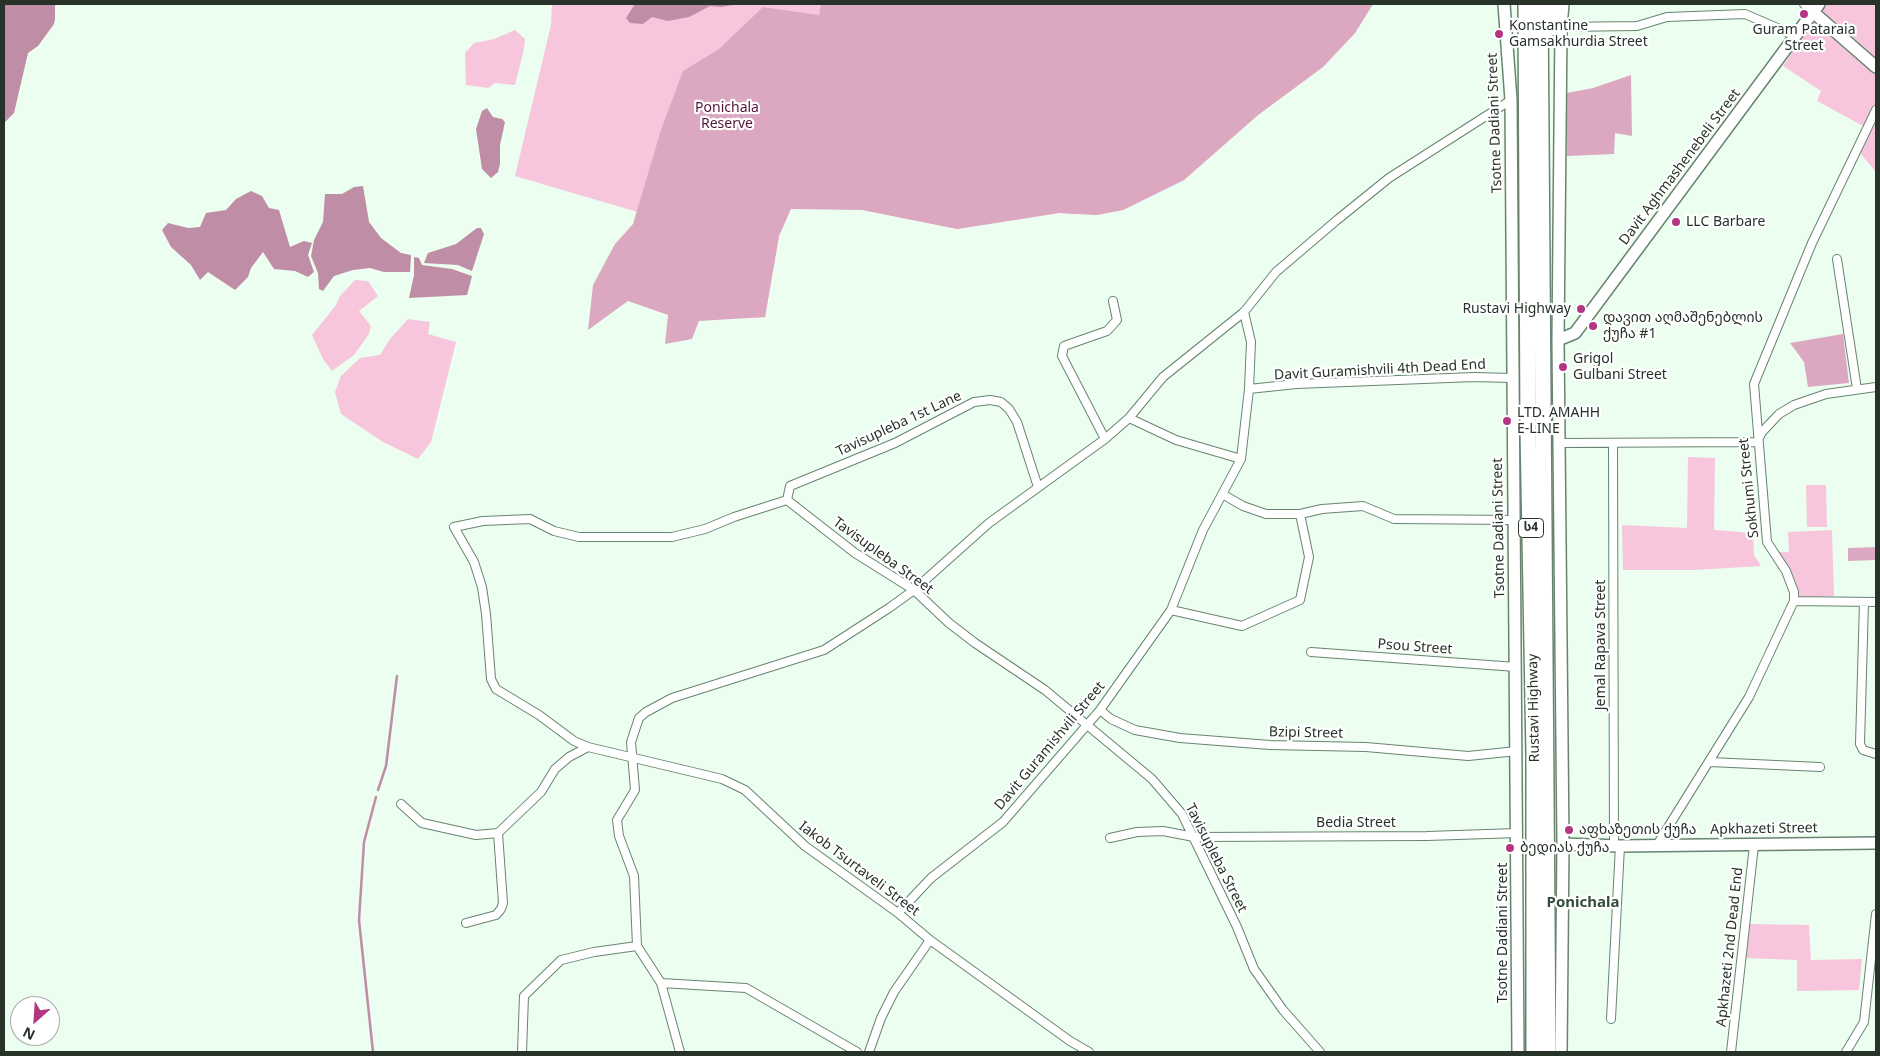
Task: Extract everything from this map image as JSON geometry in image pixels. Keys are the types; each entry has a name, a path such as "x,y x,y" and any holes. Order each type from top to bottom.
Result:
{"highway":[{"path":"1516,4 1526,109"},
{"name":"Rustavi Highway","path":"1526,4 1528,430 1534,754 1534,1052"},
{"name":"Rustavi Highway","path":"1540,4 1548,1052"},
{"path":"1542,93 1548,63 1551,4"}],"street":[{"name":"Tsotne Dadiani Street","path":"1504,4 1511,100 1512,378 1518,833 1518,1052"},
{"path":"1561,1052 1563,844 1558,340 1560,27 1563,4"},
{"path":"1804,4 1816,8 1876,67"},
{"name":"Davit Aghmashenebeli Street","path":"1558,340 1575,333 1816,8"},
{"path":"1560,27 1637,26 1667,17 1745,14 1796,36"},
{"path":"680,1052 661,983 637,946 634,876 619,836 617,820 635,790 631,742 639,718 646,712 672,698 824,650 914,590 989,522 1105,439 1129,418 1163,377 1244,312 1276,272 1389,178 1511,100"},
{"name":"Sokhumi Street","path":"1794,600 1794,592 1786,571 1767,542 1761,457 1757,442 1754,384 1757,372 1812,242 1876,110"},
{"path":"1837,259 1857,389"},
{"path":"1105,439 1062,356 1064,346 1107,331 1117,320 1113,301"},
{"name":"Davit Guramishvili Street","path":"898,913 931,878 1003,822 1100,710 1171,610 1203,530 1224,495 1241,459 1249,389 1251,342 1244,312"},
{"name":"Davit Guramishvili 4th Dead End","path":"1249,389 1296,384 1474,377 1512,378"},
{"path":"1558,444 1757,442 1762,432 1779,414 1794,405 1826,394 1876,387"},
{"name":"Tavisupleba 1st Lane","path":"787,500 790,486 895,443 974,402 990,400 1001,402 1008,408 1017,422 1038,487"},
{"path":"1129,418 1176,440 1241,459"},
{"name":"Jemal Rapava Street","path":"1611,1019 1617,846 1613,444"},
{"path":"1224,495 1243,506 1266,514 1300,514 1322,509 1363,506 1394,519 1514,520"},
{"path":"588,747 574,741 539,715 496,689 491,679 482,586 474,562 454,527 483,520 530,519 554,531 579,536 672,537 705,529 734,517 787,500"},
{"name":"Tavisupleba Street","path":"787,500 855,553 914,590 949,623 1045,690 1152,779 1182,814 1237,927 1254,969 1283,1010 1320,1052"},
{"path":"1171,610 1242,626 1300,600 1309,557 1300,514"},
{"path":"1657,845 1749,697 1794,600 1876,602"},
{"path":"1864,602 1860,744 1863,750 1876,754"},
{"name":"Psou Street","path":"1311,652 1516,667"},
{"name":"Bzipi Street","path":"1100,710 1111,719 1135,730 1180,738 1270,745 1366,747 1468,756 1517,752"},
{"path":"401,804 422,823 476,835 498,833 541,792 556,769 569,757 588,747"},
{"name":"Iakob Tsurtaveli Street","path":"588,747 722,778 745,790 805,846 898,913 930,940 1070,1041 1089,1052"},
{"path":"1710,762 1820,767"},
{"name":"Bedia Street","path":"1110,838 1137,832 1162,831 1194,837 1427,836 1518,833"},
{"path":"466,923 496,915 501,909 503,903 498,833"},
{"name":"Apkhazeti Street","path":"1563,844 1617,846 1876,843"},
{"name":"Apkhazeti 2nd Dead End","path":"1731,1052 1754,845"},
{"path":"1846,1052 1864,1022 1876,914"},
{"path":"869,1052 881,1018 894,992 930,940"},
{"path":"522,1052 524,996 561,960 594,952 637,946"},
{"path":"661,983 746,988 857,1052"}],"green space":[{"name":"Ponichala Reserve","path":"552,4 1373,4 1355,33 1323,67 1258,115 1184,180 1123,210 1097,215 1059,213 957,229 946,187 790,209 779,236 765,317 749,318 641,213 515,176 551,25"},
{"name":"Ponichala Reserve","path":"821,4 1373,4 1355,33 1323,67 1258,115 1184,180 1123,210 1097,215 1059,213 957,229 862,210 791,209 779,236 765,317 699,321 692,339 665,344 668,315 628,301 588,330 593,285 615,244 633,224 661,130 683,71 719,49 763,7 819,15"},
{"path":"1823,4 1876,4 1876,59 1819,10"},
{"path":"1813,21 1876,75 1876,105 1865,127 1817,101 1821,91 1783,66"},
{"path":"515,30 525,39 515,85 495,83 488,88 466,85 465,53 474,43 494,39"},
{"path":"1631,75 1632,136 1615,133 1614,154 1567,156 1567,93 1593,88"},
{"path":"1876,121 1876,168 1875,171 1860,153"},
{"path":"355,280 368,281 378,296 359,311 371,326 369,334 354,355 332,371 323,359 312,335 336,305 340,296"},
{"path":"408,319 430,322 428,334 456,342 431,442 418,459 383,442 341,414 335,392 341,376 360,358 380,355 390,339"},
{"path":"1843,334 1849,383 1808,387 1804,362 1790,343"},
{"path":"1688,457 1715,458 1714,530 1753,533 1754,555 1761,566 1695,570 1623,570 1622,525 1687,528"},
{"path":"1806,485 1826,485 1827,527 1807,527"},
{"path":"1832,530 1834,596 1800,598 1777,552 1789,552 1788,532"},
{"path":"1876,547 1876,560 1848,561 1848,548"},
{"path":"1748,924 1809,925 1811,960 1862,959 1859,990 1797,991 1797,960 1745,958"}],"shaded area":[{"path":"4,4 55,4 55,19 54,24 38,46 28,53 14,113 4,123"},
{"path":"635,4 739,4 721,7 710,6 689,17 668,21 652,17 643,24 630,23 626,18"},
{"path":"487,108 493,117 502,119 505,122 500,145 498,172 491,178 482,169 476,129 482,111"},
{"path":"363,186 369,222 381,238 401,253 411,255 410,272 384,272 370,268 353,270 334,276 323,291 319,289 318,273 311,256 314,240 323,222 325,194 342,194 354,187"},
{"path":"251,191 262,196 269,208 279,210 290,247 304,241 312,243 308,255 314,272 308,277 295,271 274,269 263,252 251,268 248,277 235,290 208,272 200,280 191,265 171,247 162,230 168,223 188,228 200,227 206,213 226,210 236,199"},
{"path":"477,228 481,228 484,234 472,271 458,265 424,263 428,253 456,244"},
{"path":"414,257 419,258 422,265 452,269 472,276 467,295 409,298 414,275"}],"waterway":[{"path":"378,790 386,766 397,676"},
{"path":"373,1052 359,920 364,842 376,797"}],"place":[{"name":"Guram Pataraia Street","path":"1804,14"},
{"name":"Konstantine Gamsakhurdia Street","path":"1499,34"},
{"name":"LLC Barbare","path":"1676,222"},
{"name":"Rustavi Highway","path":"1581,309"},
{"name":"დავით აღმაშენებლის ქუჩა #1","path":"1593,326"},
{"name":"Grigol Gulbani Street","path":"1563,367"},
{"name":"LTD. AMAHH E-LINE","path":"1507,421"},
{"name":"აფხაზეთის ქუჩა","path":"1569,830"},
{"name":"ბედიას ქუჩა","path":"1510,848"}],"district":[{"name":"Ponichala","path":"1583,903"}]}
